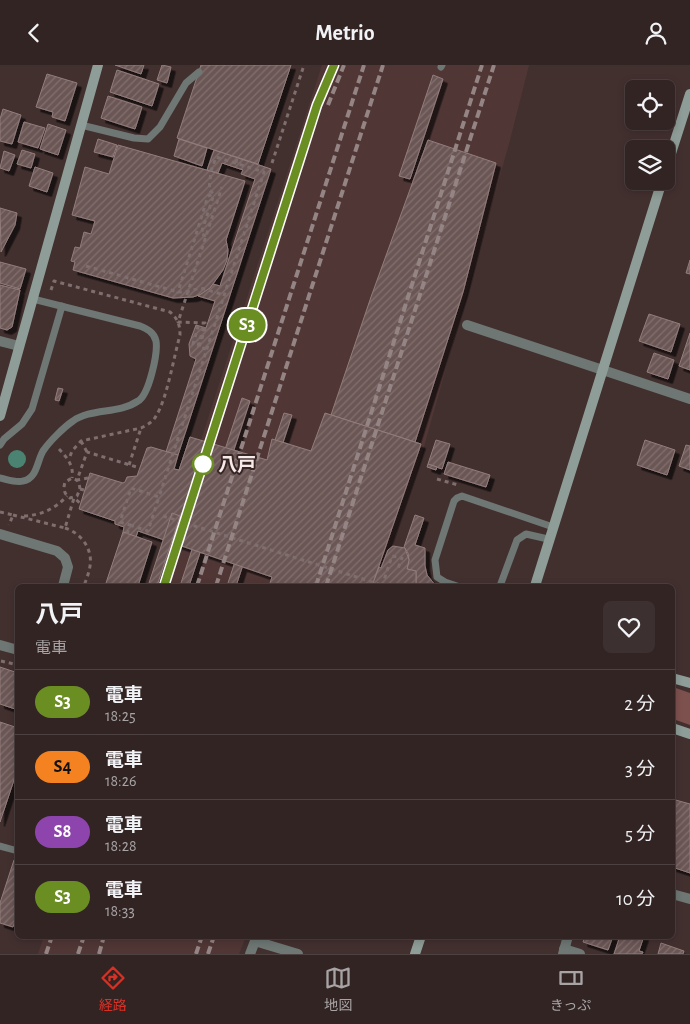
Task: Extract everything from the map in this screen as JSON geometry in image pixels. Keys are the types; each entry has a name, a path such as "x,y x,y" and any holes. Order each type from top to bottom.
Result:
{"street":[{"path":"0,416 98,65"},
{"path":"675,141 690,94"},
{"path":"536,584 548,539 659,190"},
{"path":"467,325 690,399"},
{"path":"0,341 19,346"},
{"path":"4,532 57,551 65,558 68,567 64,584"},
{"path":"0,645 15,649"},
{"path":"675,679 690,683"},
{"path":"675,729 690,734"},
{"path":"675,895 690,899"},
{"path":"414,954 420,939"},
{"path":"567,939 563,951 580,954"},
{"path":"250,954 255,941 298,954"}],"lane":[{"path":"81,125 134,138 148,139 160,127 186,83 199,72"},
{"path":"0,478 22,481 28,479 34,474 44,450 74,419 134,404 140,400 145,394 156,354 156,339 151,331 140,326 33,299"},
{"path":"0,445 4,439 22,424 32,409 62,306"},
{"path":"451,584 437,577 435,560 454,501 457,497 462,496 552,527"},
{"path":"501,584 517,540 522,536 530,534 548,539"},
{"path":"0,846 15,850"}],"path":[{"path":"272,163 304,65"},
{"path":"159,497 131,488 120,522 148,531 159,497 206,349 264,172 216,157 211,171 209,190 214,194"},
{"path":"236,163 237,158"},
{"path":"68,459 75,445 81,441 141,428 149,424 156,417 162,406 180,335 178,322 222,187"},
{"path":"206,236 201,234 214,194"},
{"path":"178,292 208,196 214,194"},
{"path":"86,266 178,292 185,293 201,288 224,295"},
{"path":"51,290 54,281 170,312 178,322 205,323 203,330 198,346 193,344 198,327 205,329 199,347 206,349"},
{"path":"129,465 141,428"},
{"path":"81,441 87,451 140,468"},
{"path":"59,449 68,459 75,479 82,490 74,498 65,528"},
{"path":"75,479 87,451"},
{"path":"67,496 64,486 65,482 88,478"},
{"path":"67,496 74,498 80,503"},
{"path":"13,515 33,516 42,513 54,508 67,496"},
{"path":"0,512 75,531 84,541 90,554 90,566 85,584"},
{"path":"4,532 13,515"},
{"path":"164,516 376,584"},
{"path":"127,534 130,525"},
{"path":"383,584 392,556 402,559 397,571"},
{"path":"0,660 15,664"}],"shaded area":[{"path":"322,65 529,65 510,140 416,475 380,584 155,584"},
{"path":"17,450 24,452 26,459 24,466 17,468 10,466 8,459 10,452"},
{"path":"675,688 690,693 690,725 675,720"},
{"path":"43,939 245,939 239,954 38,954"}],"building":[{"path":"115,65 144,65 141,74"},
{"path":"162,65 171,67 167,83 157,80"},
{"path":"201,65 291,65 258,164 177,138"},
{"path":"117,70 159,84 152,106 110,92"},
{"path":"47,74 77,83 65,121 52,117 53,112 36,107"},
{"path":"433,75 443,79 410,179 399,176"},
{"path":"108,96 142,107 135,129 101,118"},
{"path":"3,109 21,115 12,144 0,141 0,119"},
{"path":"24,122 45,128 38,148 18,142"},
{"path":"48,124 66,130 58,155 40,149"},
{"path":"98,139 117,145 113,157 94,152"},
{"path":"179,139 207,148 202,166 174,156"},
{"path":"428,140 496,163 463,292 415,442 331,415 371,297"},
{"path":"118,145 245,181 226,240 227,260 223,270 210,288 202,294 193,297 173,298 73,270 75,262 71,261 75,247 80,248 84,232 91,234 95,221 72,215 85,167 109,174"},
{"path":"22,150 35,154 31,168 17,164"},
{"path":"214,150 271,169 178,455 166,452 196,359 190,356 189,344 196,325 206,328 215,301 198,296 213,284 220,286 255,179 241,174 243,170 222,163 218,173 207,170"},
{"path":"4,151 15,155 9,171 0,168"},
{"path":"35,167 53,173 47,192 29,186"},
{"path":"0,208 17,213 15,225 1,252"},
{"path":"690,260 690,274 686,273"},
{"path":"0,262 26,269 20,289 0,283"},
{"path":"0,285 20,290 12,327 7,330 0,328"},
{"path":"649,314 680,324 671,352 639,341"},
{"path":"690,333 690,370 679,366"},
{"path":"654,353 674,360 668,379 647,372"},
{"path":"58,388 63,389 59,401 55,400"},
{"path":"242,398 250,401 190,584 181,584"},
{"path":"284,413 292,415 237,584 228,584"},
{"name":"八戸","path":"325,413 421,444 373,584 270,584 272,577 138,531 136,537 123,532 124,527 115,524 115,521 79,509 90,473 123,483 127,477 137,476 147,448 151,447 178,455 174,469 179,470 190,437 267,460 272,439 311,451"},
{"path":"436,440 450,444 442,469 428,464"},
{"path":"645,440 675,450 667,475 637,465"},
{"path":"686,445 690,446 690,470 679,466"},
{"path":"448,462 490,475 486,487 444,474"},
{"path":"428,464 437,467 436,470 427,467"},
{"path":"172,513 180,516 158,584 149,584"},
{"path":"415,515 424,518 415,545 425,548 427,575 434,584 416,584 416,571 407,569 409,560 408,553 404,547"},
{"path":"123,532 152,542 139,584 106,584"},
{"path":"393,546 405,548 409,560 407,569 416,571 416,584 373,584 388,550"},
{"path":"0,667 15,672 15,709 0,704"},
{"path":"0,722 15,727 15,777 0,822"},
{"path":"675,800 690,804 690,873 675,868"},
{"path":"15,860 15,921 13,927 0,923 0,903"},
{"path":"584,939 612,939 608,950 583,942"},
{"path":"619,939 643,939 639,951 643,952 642,954 614,954"},
{"path":"661,943 684,951 683,954 658,954"}],"railway":[{"path":"165,584 317,105 334,65"},
{"path":"328,105 344,65"},
{"path":"198,584 364,65"},
{"path":"217,584 383,65"},
{"path":"317,584 482,65"},
{"path":"327,584 494,65"},
{"path":"46,954 51,939"},
{"path":"78,954 83,939"},
{"path":"99,954 103,939"},
{"path":"196,954 201,939"},
{"path":"208,954 213,939"}],"train":[{"name":"S3","path":"165,584 317,105 334,65"}],"place":[{"name":"八戸","path":"203,464"}]}
